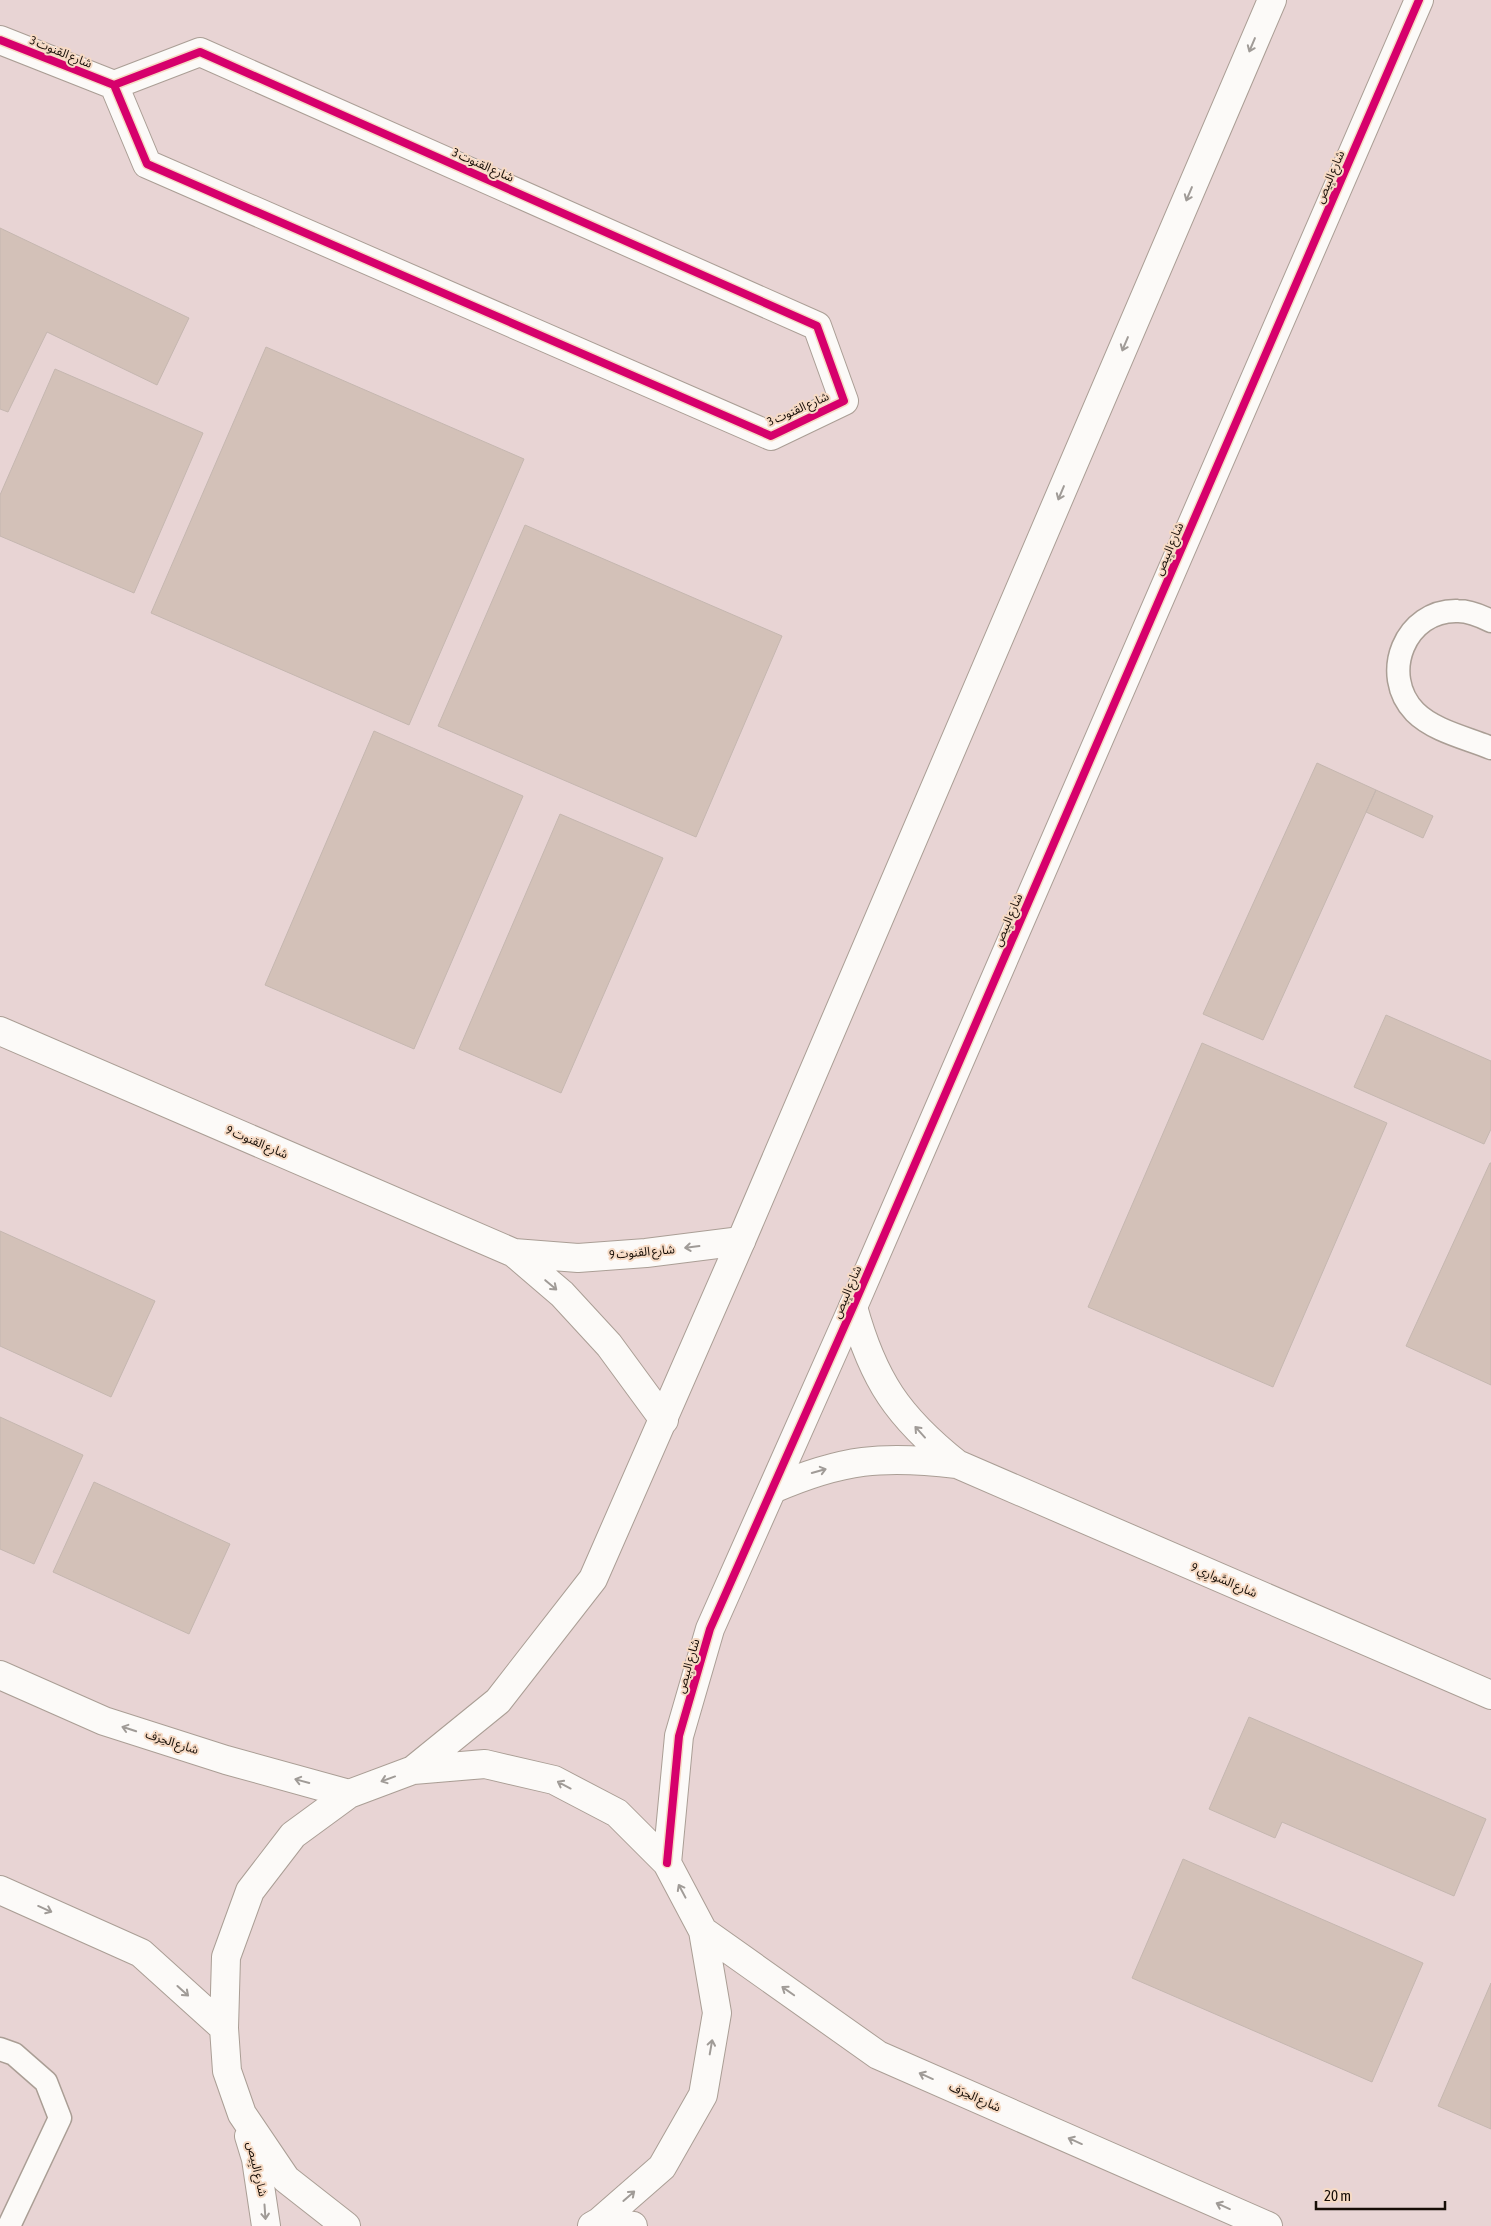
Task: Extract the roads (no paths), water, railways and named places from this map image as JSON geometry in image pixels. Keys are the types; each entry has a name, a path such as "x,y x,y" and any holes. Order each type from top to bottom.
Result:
{"street":[{"path":"413,1770 498,1701 593,1579 741,1242 1272,0"},
{"name":"شارع البِيص","path":"667,1863 679,1736 710,1630 774,1489 1419,0"},
{"name":"شارع القنوت 3","path":"0,40 114,85 200,52 816,326 844,401 771,436 147,164 114,85"},
{"name":"شارع القنوت 9","path":"0,1031 514,1253 562,1294 609,1345 664,1420"},
{"name":"شارع القنوت 9","path":"514,1253 578,1258 646,1253 741,1242"},
{"name":"شارع السَّوارِي 9","path":"853,1307 863,1344 879,1380 901,1411 927,1440 957,1464 1491,1695"},
{"name":"شارع السَّوارِي 9","path":"774,1489 808,1474 844,1464 901,1459 957,1464"},
{"name":"شارع الحِرَف","path":"0,1675 104,1721 226,1760 349,1794"},
{"path":"346,2226 286,2179 242,2114 227,2071 224,2028 226,1957 250,1891 293,1835 349,1794 413,1770 485,1764 554,1780 617,1814 667,1863 703,1930 717,2013 703,2095 662,2167 596,2224"},
{"path":"0,1890 141,1952 224,2028"},
{"name":"شارع الحِرَف","path":"703,1930 878,2055 1268,2226"},
{"name":"شارع البِيص","path":"242,2114 256,2158 266,2226"},
{"path":"596,2224 633,2226"}],"lane":[{"path":"1491,621 1475,614 1458,611 1440,613 1424,620 1411,632 1402,647 1397,665 1399,682 1405,699 1416,713 1431,723 1491,748"},
{"path":"0,2049 14,2054 46,2082 60,2118 9,2226"}]}
